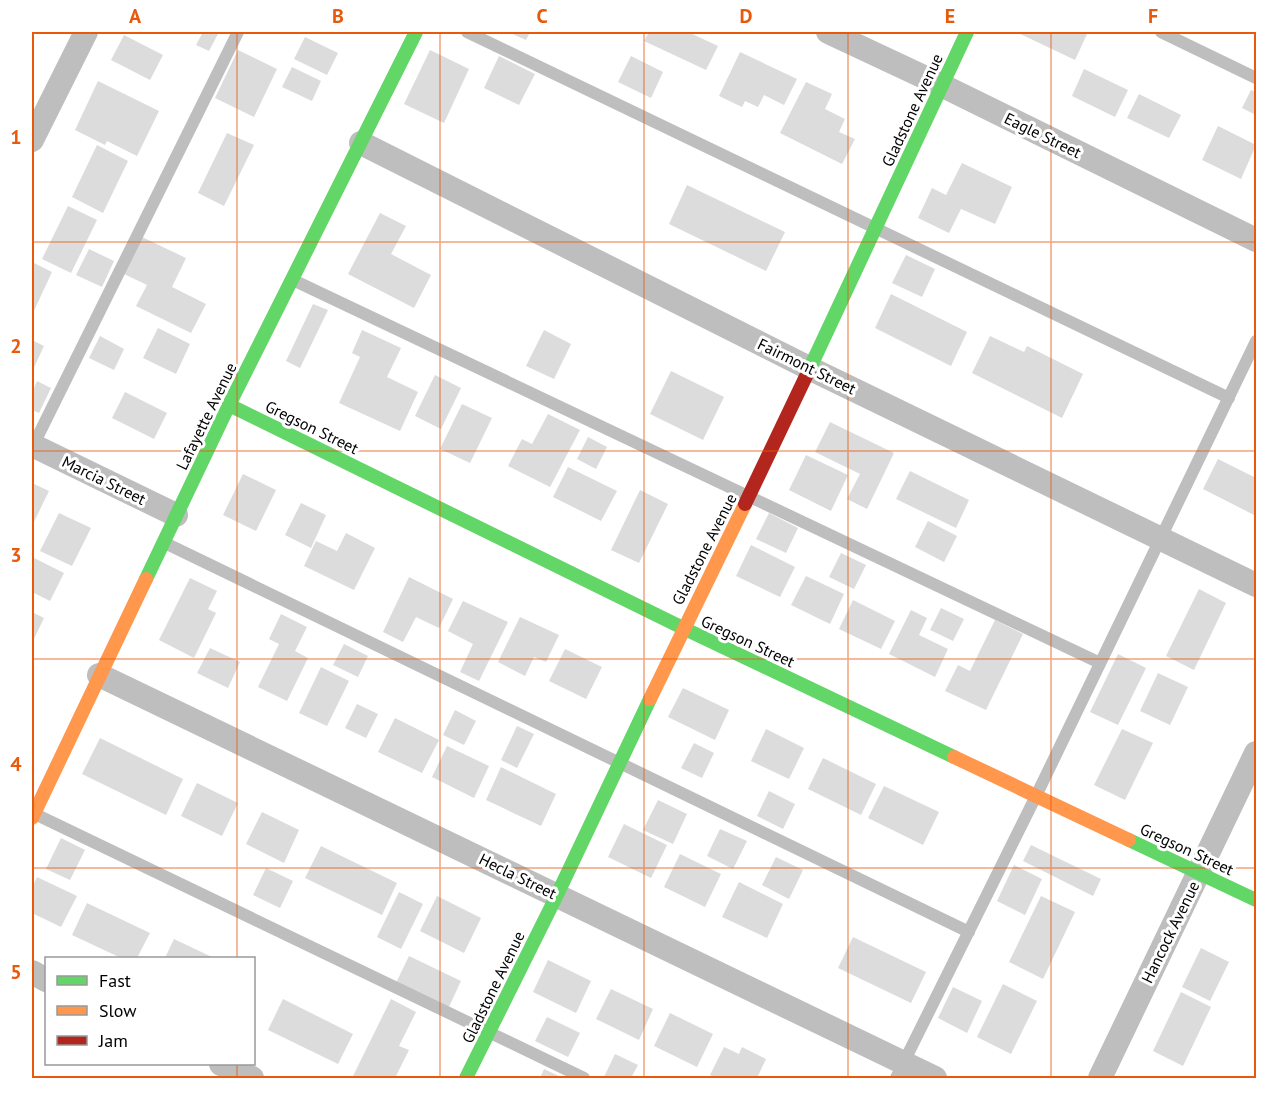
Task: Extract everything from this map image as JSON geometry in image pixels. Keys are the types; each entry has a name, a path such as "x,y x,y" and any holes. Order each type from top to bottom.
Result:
{"street":[{"path":"32,140 86,32"},
{"name":"Lafayette Avenue","path":"33,816 229,405 416,32"},
{"name":"Eagle Street","path":"828,32 1257,240"},
{"name":"Gladstone Avenue","path":"466,1078 557,895 683,628 749,496 967,32"},
{"name":"Fairmont Street","path":"361,143 810,368 1257,585"},
{"name":"Gregson Street","path":"229,405 683,628 1257,900"},
{"name":"Marcia Street","path":"32,446 176,515"},
{"name":"Hecla Street","path":"99,675 557,895 900,1071 935,1078"},
{"name":"Hancock Avenue","path":"1100,1078 1257,753"},
{"path":"223,1065 252,1078"}],"lane":[{"path":"32,446 238,32"},
{"path":"467,32 1229,398"},
{"path":"1161,32 1257,78"},
{"path":"292,279 1100,663"},
{"path":"900,1071 1257,341"},
{"path":"164,542 969,932"},
{"path":"33,816 584,1078"}],"building":[{"path":"203,32 219,32 209,51 196,45"},
{"path":"508,32 530,32 526,40"},
{"path":"649,32 688,32 718,46 706,70 644,41"},
{"path":"1016,32 1088,32 1075,60"},
{"path":"124,35 163,55 150,80 111,60"},
{"path":"305,37 338,53 327,75 294,59"},
{"path":"238,50 277,69 254,117 215,98"},
{"path":"430,50 469,69 444,123 404,104"},
{"path":"740,52 797,79 784,105 764,95 758,107 745,101 742,107 719,96"},
{"path":"499,56 535,74 519,105 484,88"},
{"path":"631,56 663,72 651,98 618,82"},
{"path":"292,67 321,81 312,101 282,87"},
{"path":"1084,69 1128,90 1115,117 1072,96"},
{"path":"98,81 159,111 137,156 107,141 105,145 75,130"},
{"path":"806,82 832,94 825,109 845,119 839,132 855,139 842,164 780,133"},
{"path":"1251,90 1256,92 1256,115 1242,108"},
{"path":"1139,94 1181,115 1169,138 1127,118"},
{"path":"1218,126 1256,145 1241,179 1202,160"},
{"path":"227,133 254,145 224,206 198,193"},
{"path":"97,145 128,161 103,213 72,197"},
{"path":"962,163 1012,187 995,224 961,209 949,233 918,218 932,188 946,195"},
{"path":"687,185 785,232 766,271 669,224"},
{"path":"68,206 97,220 71,273 42,259"},
{"path":"380,213 406,226 391,254 431,275 414,308 348,274"},
{"path":"142,237 186,258 172,287 206,304 191,333 136,306 147,285 124,274"},
{"path":"89,249 114,261 102,287 76,275"},
{"path":"906,255 935,269 922,297 892,283"},
{"path":"32,262 52,272 32,315"},
{"path":"891,294 967,332 951,366 875,328"},
{"path":"313,304 328,310 300,368 286,361"},
{"path":"158,328 190,344 176,374 143,358"},
{"path":"362,330 401,348 387,377 418,392 400,431 339,403 360,357 352,353"},
{"path":"544,330 571,344 554,379 526,366"},
{"path":"100,336 124,349 114,370 89,358"},
{"path":"990,336 1024,352 1027,346 1083,374 1062,418 972,373"},
{"path":"32,340 44,346 32,372"},
{"path":"671,371 724,397 703,440 650,414"},
{"path":"435,375 461,388 441,429 415,416"},
{"path":"37,381 51,388 39,413 32,410 32,393"},
{"path":"125,392 167,413 154,439 112,418"},
{"path":"462,404 492,418 470,463 440,449"},
{"path":"548,414 580,430 550,487 508,466 522,439 532,444"},
{"path":"830,422 894,453 867,509 847,499 860,474 815,452"},
{"path":"588,437 607,447 596,469 577,459"},
{"path":"806,455 848,475 831,511 789,490"},
{"path":"1218,459 1256,478 1256,516 1203,489"},
{"path":"568,467 617,491 601,521 553,497"},
{"path":"910,471 969,500 956,528 896,499"},
{"path":"243,474 276,490 256,531 223,515"},
{"path":"32,483 49,491 33,524 32,523"},
{"path":"640,490 668,504 639,563 611,550"},
{"path":"301,503 326,515 311,548 285,535"},
{"path":"59,513 91,528 72,566 40,551"},
{"path":"769,513 798,528 786,553 756,539"},
{"path":"928,521 957,536 944,562 915,547"},
{"path":"346,533 375,548 354,590 304,566 316,541 337,551"},
{"path":"751,545 795,567 780,597 736,576"},
{"path":"841,553 866,565 854,589 829,577"},
{"path":"32,557 64,573 50,601 32,592"},
{"path":"806,576 844,594 830,624 791,605"},
{"path":"409,577 453,599 439,628 416,617 403,642 383,632"},
{"path":"190,578 217,591 208,609 216,613 194,658 159,640"},
{"path":"1199,589 1226,603 1194,670 1166,656"},
{"path":"853,600 895,621 881,649 839,629"},
{"path":"463,601 508,622 479,681 460,672 473,644 448,631"},
{"path":"941,608 964,619 953,641 930,630"},
{"path":"911,610 927,618 919,635 948,649 935,677 889,654"},
{"path":"32,612 44,618 32,643"},
{"path":"281,614 307,627 295,651 308,658 287,701 258,687 279,644 269,639"},
{"path":"520,617 559,635 546,662 534,657 525,676 498,662"},
{"path":"995,620 1023,634 986,710 945,691 958,665 970,671"},
{"path":"344,644 368,656 358,677 333,665"},
{"path":"210,648 240,662 228,688 197,673"},
{"path":"565,649 602,667 586,699 549,681"},
{"path":"1118,654 1146,668 1118,725 1090,712"},
{"path":"321,667 349,681 327,726 299,713"},
{"path":"1158,673 1188,687 1170,725 1140,711"},
{"path":"683,688 729,710 715,740 668,717"},
{"path":"357,704 378,714 366,738 345,728"},
{"path":"455,710 476,721 464,745 443,735"},
{"path":"395,718 439,740 422,773 378,752"},
{"path":"517,726 534,734 517,768 501,760"},
{"path":"766,729 804,748 789,779 751,761"},
{"path":"1122,729 1153,743 1125,800 1094,785"},
{"path":"100,738 183,779 166,815 82,774"},
{"path":"694,743 714,753 702,778 681,768"},
{"path":"447,746 489,766 474,798 432,777"},
{"path":"823,758 876,784 861,815 808,789"},
{"path":"501,767 556,794 541,826 486,800"},
{"path":"197,783 238,803 222,836 181,816"},
{"path":"884,786 939,812 923,845 868,818"},
{"path":"769,791 795,804 783,829 757,816"},
{"path":"658,800 687,814 673,844 643,830"},
{"path":"262,812 299,830 284,863 246,844"},
{"path":"624,824 667,845 651,878 608,857"},
{"path":"720,829 747,841 733,869 707,856"},
{"path":"61,838 85,850 70,880 46,869"},
{"path":"1031,845 1101,879 1093,896 1023,861"},
{"path":"321,846 397,883 382,915 305,878"},
{"path":"680,854 721,874 705,907 664,887"},
{"path":"776,857 803,870 789,899 762,885"},
{"path":"1014,865 1042,879 1025,915 997,901"},
{"path":"266,868 293,881 280,908 253,895"},
{"path":"37,877 77,896 61,927 32,913 32,888"},
{"path":"739,882 783,904 767,938 722,917"},
{"path":"399,892 423,904 401,949 377,937"},
{"path":"437,896 481,918 464,953 420,931"},
{"path":"1041,896 1075,912 1043,979 1009,962"},
{"path":"87,903 150,933 138,957 119,957 72,935"},
{"path":"853,937 926,972 911,1003 838,968"},
{"path":"174,939 212,957 165,957"},
{"path":"1201,948 1229,962 1210,1001 1182,987"},
{"path":"409,956 461,981 448,1009 396,983"},
{"path":"548,960 591,981 576,1013 533,992"},
{"path":"1003,984 1037,1001 1011,1054 977,1037"},
{"path":"953,987 982,1001 967,1033 938,1018"},
{"path":"611,989 653,1009 639,1040 596,1019"},
{"path":"1181,992 1211,1007 1183,1066 1153,1051"},
{"path":"283,999 353,1034 338,1064 268,1030"},
{"path":"391,999 416,1012 399,1046 409,1050 395,1078 353,1076"},
{"path":"670,1013 713,1034 697,1067 654,1046"},
{"path":"547,1017 580,1033 568,1057 535,1041"},
{"path":"724,1047 739,1054 742,1047 766,1059 757,1078 716,1078 710,1075"},
{"path":"615,1054 638,1065 631,1078 604,1077"},
{"path":"544,1069 563,1078 540,1078"}],"traffic: fast":[{"path":"146,579 229,405 416,32"},
{"path":"809,370 967,32"},
{"path":"229,405 683,628 954,757"},
{"path":"466,1078 557,895 650,699"},
{"path":"1129,840 1256,900"}],"traffic: slow":[{"path":"650,699 745,504"},
{"path":"32,818 146,579"},
{"path":"954,757 1129,840"}],"traffic: jam":[{"path":"745,504 809,370"}]}
